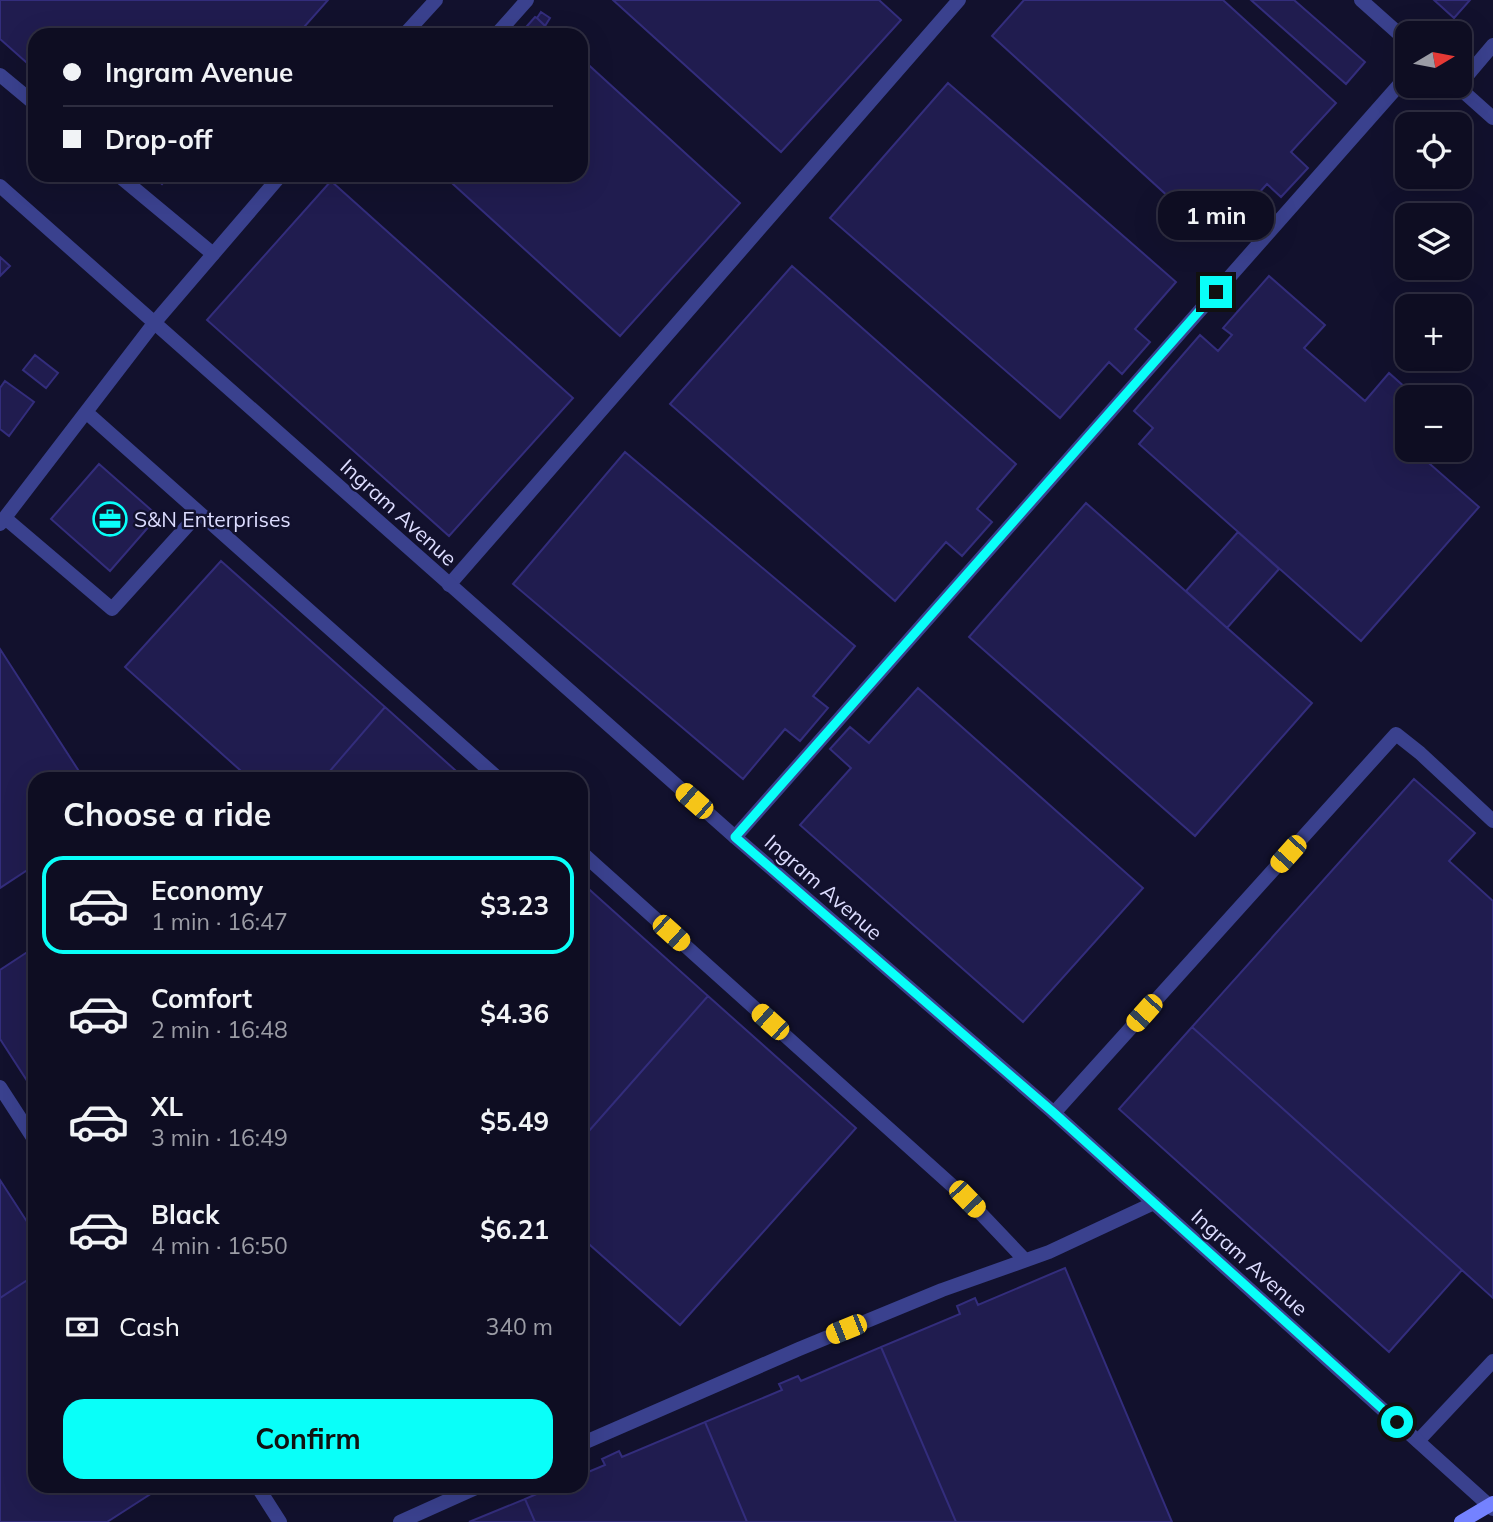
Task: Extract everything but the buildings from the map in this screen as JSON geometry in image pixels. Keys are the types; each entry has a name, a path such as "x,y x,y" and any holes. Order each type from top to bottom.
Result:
{"main road":[{"path":"1461,1522 1492,1506"}],"street":[{"path":"410,28 436,0"},
{"path":"502,28 527,0"},
{"path":"449,585 959,0"},
{"path":"1360,0 1395,31"},
{"path":"1472,69 1493,44"},
{"path":"0,75 28,98"},
{"path":"735,837 1395,90"},
{"path":"1471,98 1493,118"},
{"path":"126,182 213,254"},
{"path":"200,513 112,610 2,521 155,322 275,182"},
{"name":"Ingram Avenue","path":"0,186 735,837 1054,1113 1492,1506"},
{"path":"86,412 491,772"},
{"path":"1054,1113 1396,734 1493,821"},
{"path":"588,858 957,1190 1025,1260"},
{"path":"0,1087 28,1130"},
{"path":"588,1441 942,1290 1049,1252 1154,1203"},
{"path":"1418,1441 1493,1361"},
{"path":"261,1493 280,1522"},
{"path":"400,1522 464,1493"}],"place":[{"name":"S&N Enterprises","path":"110,519"}],"route":[{"path":"1216,292 735,837 1054,1113 1397,1422"}]}
